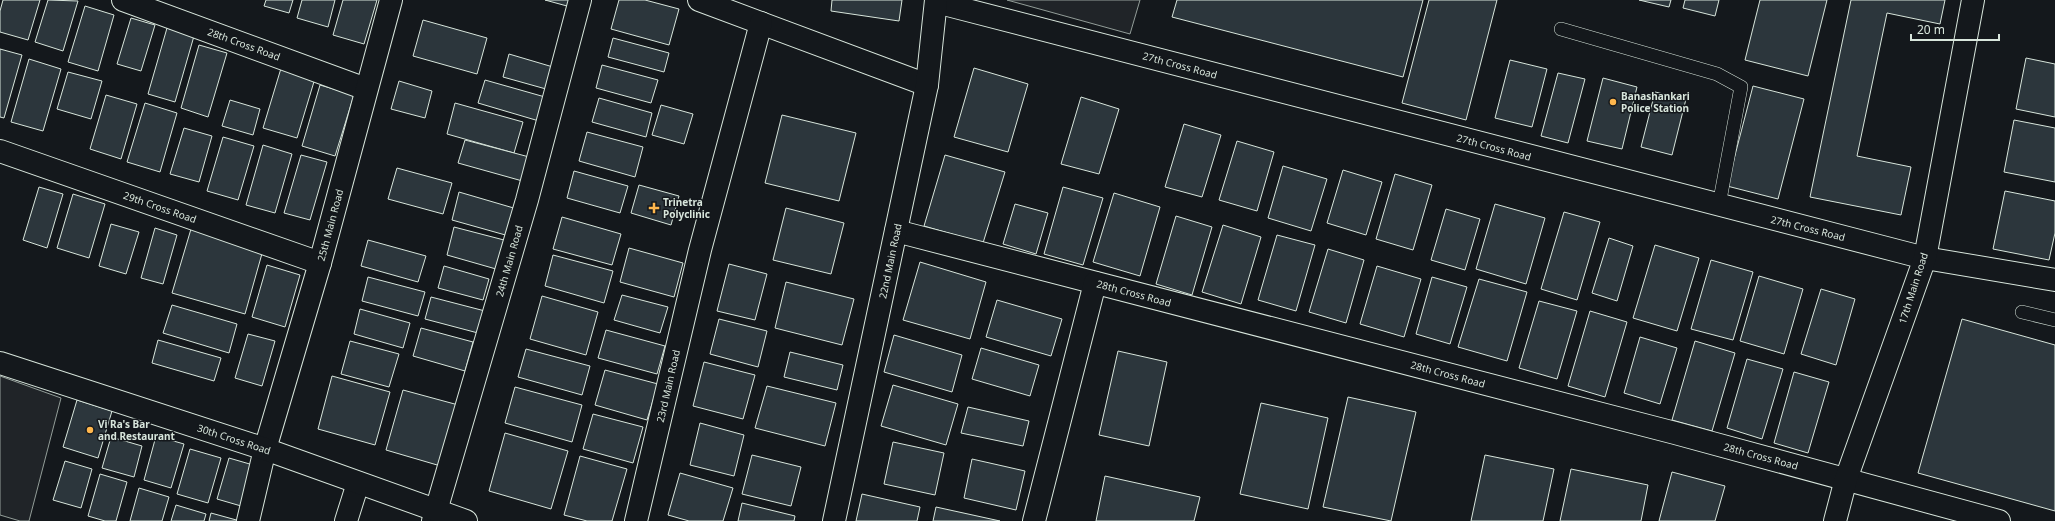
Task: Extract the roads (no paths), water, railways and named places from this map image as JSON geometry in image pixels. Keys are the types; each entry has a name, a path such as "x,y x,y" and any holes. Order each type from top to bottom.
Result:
{"street":[{"name":"28th Cross Road","path":"122,0 366,89"},
{"name":"25th Main Road","path":"248,521 265,449 320,263 391,0"},
{"name":"24th Main Road","path":"434,516 527,200 580,0"},
{"path":"699,0 927,85"},
{"name":"17th Main Road","path":"1835,521 1846,479 1925,258 1974,0"},
{"name":"27th Cross Road","path":"936,1 1925,258 2055,280"},
{"name":"22nd Main Road","path":"834,521 927,85 936,1"},
{"name":"23rd Main Road","path":"636,521 700,250 761,23"},
{"name":"29th Cross Road","path":"0,151 320,263"},
{"name":"28th Cross Road","path":"896,231 1846,479 1999,521"},
{"path":"1034,521 1095,282"},
{"name":"30th Cross Road","path":"0,363 265,449 358,483 434,516 466,521"},
{"path":"346,521 358,483"}],"lane":[{"path":"1561,29 1717,74 1741,87 1719,205"},
{"path":"2022,312 2055,320"}],"place":[{"name":"Banashankari Police Station","path":"1613,102"},
{"name":"Trinetra Polyclinic","path":"654,208"},
{"name":"Vi Ra's Bar and Restaurant","path":"90,430"}]}
